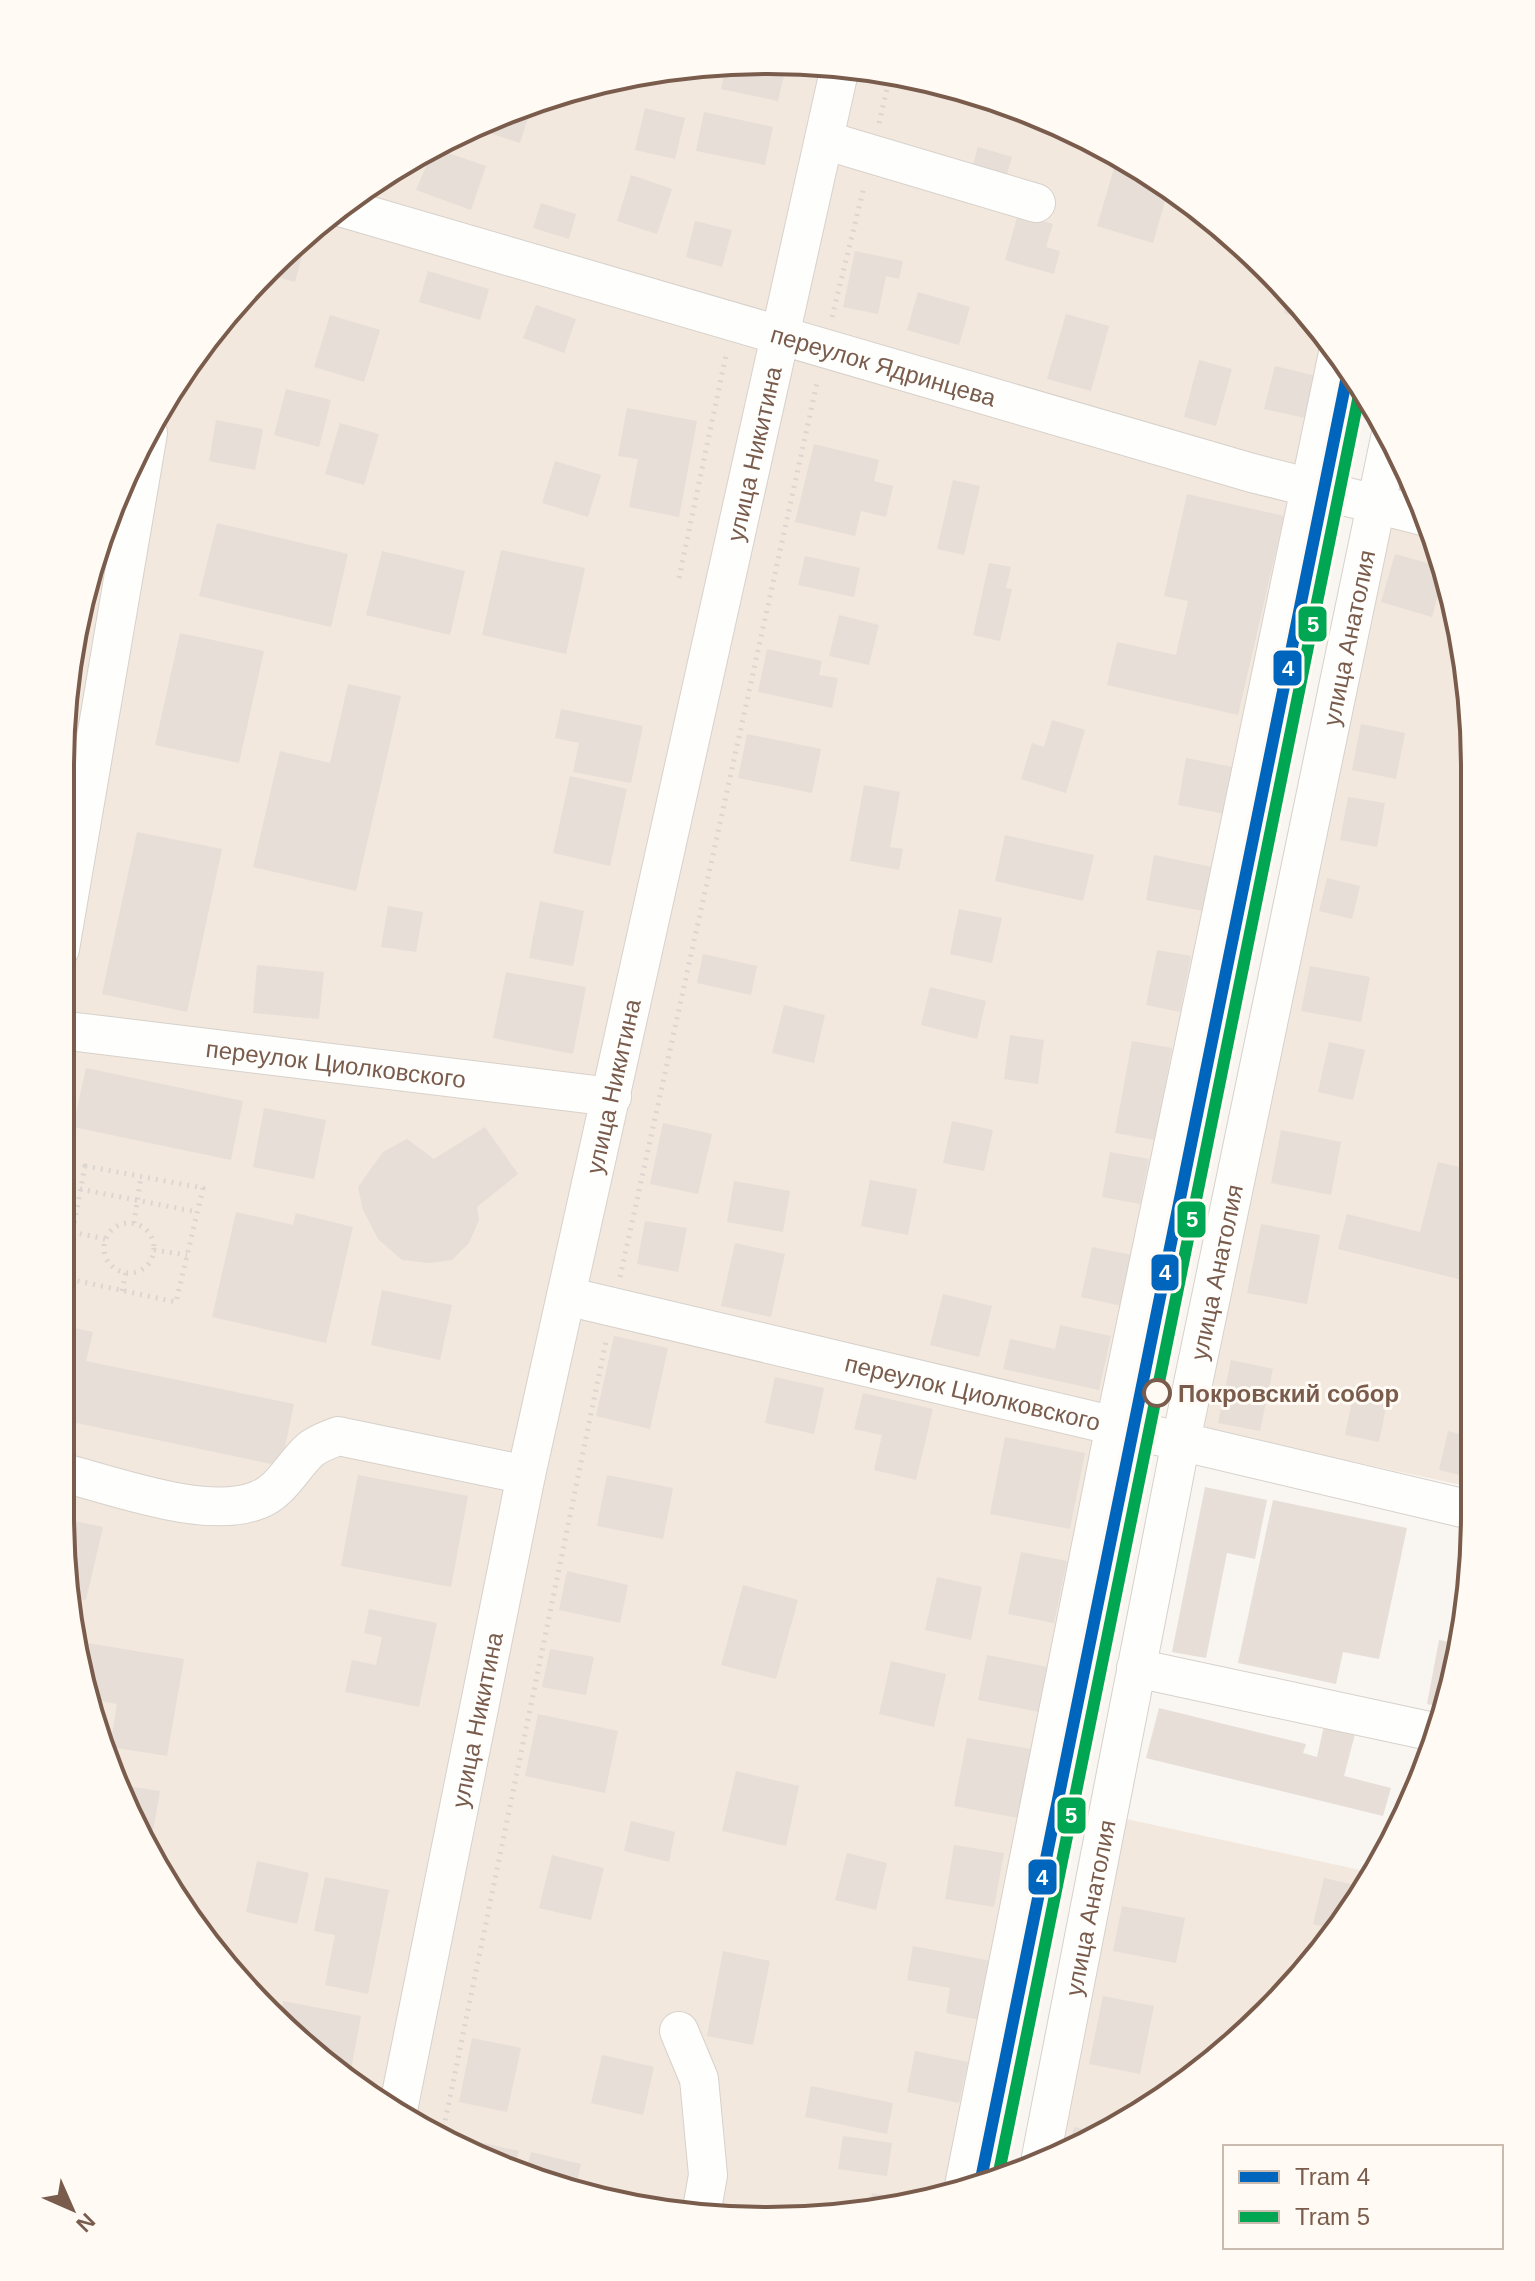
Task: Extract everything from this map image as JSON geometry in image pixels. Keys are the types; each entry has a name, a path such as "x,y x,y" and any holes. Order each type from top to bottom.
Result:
{"street":[{"name":"улица Никитина","path":"400,2101 526,1475 838,78"},
{"path":"824,140 1036,203"},
{"name":"переулок Ядринцева","path":"354,211 780,337 1308,487 1412,513"},
{"path":"966,2177 1115,1425 1335,369"},
{"name":"улица Анатолия","path":"1042,2150 1181,1441 1386,456"},
{"path":"74,867 142,470"},
{"name":"переулок Циолковского","path":"74,1032 612,1097"},
{"name":"переулок Циолковского","path":"566,1296 1461,1508"},
{"path":"74,1475 199,1506 237,1505 260,1500 282,1483 313,1447 338,1436 526,1475"},
{"path":"1136,1668 1426,1730"},
{"path":"679,2031 699,2079 708,2175 703,2204"}],"path":[{"path":"830,326 888,85"},
{"path":"679,578 727,350"},
{"path":"619,1279 817,383"},
{"path":"74,1221 85,1166 203,1188 176,1302 74,1280"},
{"path":"134,1223 141,1176"},
{"path":"80,1189 197,1212"},
{"path":"134,1223 147,1230 154,1250 146,1267 126,1272 109,1263 105,1239 116,1226 134,1223"},
{"path":"74,1232 105,1239"},
{"path":"154,1250 187,1255"},
{"path":"122,1291 126,1272"},
{"path":"444,2126 608,1332"}],"shaded area":[{"path":"722,75 813,75 903,87 990,111 1074,146 1153,191 1225,246 1289,310 1330,362 950,2182 903,2194 813,2206 722,2206 632,2194 588,2183 502,2154 461,2135 421,2114 345,2064 277,2004 217,1936 167,1860 127,1779 111,1736 87,1649 75,1559 74,1514 75,722 87,632 98,588 127,502 146,461 191,382 246,310 310,246 382,191 461,146 545,111 632,87"},
{"path":"1383,450 1408,502 1437,588 1448,632 1460,722 1461,1485 1197,1428"},
{"path":"1122,1818 1362,1870 1318,1936 1289,1971 1225,2035 1153,2090 1058,2143"}],"building":[{"path":"784,74 778,101 721,89 724,75"},
{"path":"645,108 685,118 675,159 635,150"},
{"path":"704,112 773,127 765,165 696,151"},
{"path":"528,117 520,143 489,133"},
{"path":"978,147 1012,157 1003,187 969,178"},
{"path":"448,153 486,166 471,210 416,190 427,164"},
{"path":"1114,167 1165,200 1153,243 1097,226"},
{"path":"631,175 672,189 657,234 617,221"},
{"path":"541,203 576,214 569,239 533,228"},
{"path":"1018,214 1053,224 1046,247 1060,251 1054,274 1005,260"},
{"path":"695,221 732,230 722,267 686,257"},
{"path":"855,251 903,261 899,279 886,276 878,314 843,307"},
{"path":"303,253 295,282 277,277"},
{"path":"428,271 489,289 480,320 419,302"},
{"path":"918,292 970,307 959,345 907,330"},
{"path":"536,305 576,319 564,353 523,338"},
{"path":"1066,314 1109,326 1091,391 1047,379"},
{"path":"330,315 380,330 364,382 314,367"},
{"path":"1199,360 1232,369 1216,426 1184,417"},
{"path":"1275,366 1316,376 1305,418 1264,409"},
{"path":"286,389 331,400 319,447 274,435"},
{"path":"627,408 697,421 679,517 629,507 638,459 618,456"},
{"path":"216,420 263,429 255,470 209,461"},
{"path":"340,423 379,434 364,485 325,474"},
{"path":"814,444 879,460 874,481 893,486 886,517 861,511 855,536 795,522"},
{"path":"555,461 601,475 588,517 542,503"},
{"path":"953,480 980,486 964,555 937,549"},
{"path":"1187,494 1284,516 1238,715 1107,685 1117,642 1176,655 1188,601 1164,596"},
{"path":"217,523 348,554 331,627 199,596"},
{"path":"501,550 585,568 566,654 482,635"},
{"path":"382,551 465,571 450,635 366,615"},
{"path":"1395,554 1430,564 1438,594 1432,617 1381,602"},
{"path":"805,556 860,568 854,597 798,585"},
{"path":"989,563 1011,567 1006,588 1012,589 1000,641 973,635"},
{"path":"839,615 879,625 869,665 829,656"},
{"path":"180,633 264,651 239,763 155,745"},
{"path":"767,649 822,661 819,675 838,678 832,708 758,692"},
{"path":"348,684 401,696 356,891 253,867 280,751 330,763"},
{"path":"561,709 643,726 631,783 573,772 579,743 555,738"},
{"path":"1052,720 1085,730 1066,793 1021,779 1032,743 1044,747"},
{"path":"1361,724 1405,733 1396,779 1352,770"},
{"path":"747,734 821,749 812,793 738,778"},
{"path":"1186,758 1233,767 1225,814 1178,805"},
{"path":"570,776 627,789 610,866 553,853"},
{"path":"864,785 900,792 890,847 903,849 899,870 850,861"},
{"path":"1348,797 1385,803 1377,847 1340,840"},
{"path":"137,832 222,849 187,1012 102,994"},
{"path":"1005,835 1094,855 1083,901 995,881"},
{"path":"1154,855 1212,867 1203,911 1146,900"},
{"path":"1327,878 1360,886 1352,919 1319,911"},
{"path":"540,901 584,911 573,966 529,958"},
{"path":"388,906 423,912 416,952 381,947"},
{"path":"959,909 1002,918 992,963 950,954"},
{"path":"1157,950 1191,956 1180,1012 1146,1005"},
{"path":"703,954 757,966 751,995 697,983"},
{"path":"257,965 324,972 319,1019 253,1013"},
{"path":"1310,966 1370,977 1361,1022 1301,1011"},
{"path":"506,972 586,987 573,1054 493,1038"},
{"path":"930,987 986,1001 977,1039 921,1025"},
{"path":"784,1005 825,1015 814,1063 772,1053"},
{"path":"1010,1035 1044,1040 1038,1084 1004,1079"},
{"path":"1132,1041 1172,1048 1155,1140 1115,1133"},
{"path":"1329,1042 1365,1050 1353,1100 1318,1092"},
{"path":"86,1068 243,1101 231,1160 74,1127"},
{"path":"264,1108 326,1120 314,1179 253,1167"},
{"path":"952,1121 993,1130 984,1171 943,1163"},
{"path":"663,1123 712,1134 698,1194 650,1184"},
{"path":"485,1127 518,1174 477,1207 479,1220 469,1243 452,1260 430,1263 402,1260 378,1239 363,1210 358,1187 383,1152 407,1139 434,1159"},
{"path":"1281,1130 1341,1142 1331,1195 1271,1183"},
{"path":"1110,1152 1149,1159 1140,1204 1102,1197"},
{"path":"1438,1162 1461,1168 1461,1280 1338,1249 1347,1214 1420,1232"},
{"path":"870,1180 917,1189 908,1235 861,1226"},
{"path":"734,1181 790,1191 783,1232 727,1222"},
{"path":"236,1212 293,1225 296,1213 353,1227 326,1343 212,1317"},
{"path":"645,1221 687,1228 678,1272 637,1264"},
{"path":"1261,1224 1320,1235 1307,1304 1247,1293"},
{"path":"735,1243 785,1254 771,1317 721,1306"},
{"path":"1092,1247 1132,1255 1122,1306 1081,1297"},
{"path":"382,1290 452,1305 440,1360 371,1345"},
{"path":"943,1294 992,1306 979,1357 930,1345"},
{"path":"1060,1325 1111,1336 1099,1390 1003,1369 1010,1339 1055,1349"},
{"path":"74,1328 93,1332 86,1361 294,1404 281,1466 74,1422"},
{"path":"614,1336 668,1348 650,1429 596,1416"},
{"path":"1231,1360 1273,1369 1260,1431 1218,1423"},
{"path":"775,1377 824,1388 814,1434 765,1423"},
{"path":"1354,1391 1388,1398 1379,1442 1345,1435"},
{"path":"863,1393 933,1409 916,1480 874,1470 882,1435 854,1429"},
{"path":"1448,1431 1461,1434 1461,1475 1439,1470"},
{"path":"1005,1437 1085,1453 1070,1529 990,1514"},
{"path":"358,1475 468,1496 451,1587 341,1566"},
{"path":"607,1475 673,1488 663,1539 597,1526"},
{"path":"1205,1487 1267,1500 1255,1559 1227,1553 1206,1658 1172,1652"},
{"path":"1273,1500 1407,1528 1379,1659 1343,1652 1336,1684 1238,1663"},
{"path":"74,1521 103,1527 86,1600 79,1599"},
{"path":"1021,1552 1067,1561 1054,1623 1008,1614"},
{"path":"567,1571 628,1585 620,1623 559,1610"},
{"path":"937,1577 982,1587 971,1640 925,1630"},
{"path":"743,1585 798,1600 776,1679 721,1665"},
{"path":"369,1609 437,1623 419,1707 345,1692 352,1660 376,1665 382,1637 364,1633"},
{"path":"1439,1640 1449,1642 1433,1705 1427,1704"},
{"path":"86,1643 184,1659 167,1756 115,1748 112,1737 117,1704 100,1701"},
{"path":"550,1649 594,1657 586,1695 542,1687"},
{"path":"987,1655 1048,1667 1039,1712 978,1700"},
{"path":"891,1661 946,1674 934,1727 879,1714"},
{"path":"1159,1708 1306,1744 1303,1753 1317,1757 1324,1726 1355,1734 1344,1776 1391,1788 1383,1816 1146,1758"},
{"path":"538,1714 618,1731 605,1793 525,1776"},
{"path":"967,1738 1031,1749 1018,1818 954,1806"},
{"path":"736,1771 799,1786 786,1846 722,1831"},
{"path":"131,1787 160,1791 153,1833"},
{"path":"631,1821 675,1832 669,1862 624,1851"},
{"path":"954,1845 1004,1853 994,1907 945,1899"},
{"path":"847,1853 887,1863 876,1910 835,1900"},
{"path":"552,1855 604,1868 591,1920 539,1908"},
{"path":"257,1861 309,1873 297,1924 246,1912"},
{"path":"325,1877 389,1890 368,1994 325,1985 335,1935 314,1931"},
{"path":"1324,1878 1353,1885 1325,1927 1313,1924"},
{"path":"1122,1906 1185,1918 1176,1963 1113,1951"},
{"path":"913,1946 991,1961 980,2020 946,2013 950,1988 907,1980"},
{"path":"723,1951 770,1961 753,2045 707,2036"},
{"path":"1103,1996 1154,2006 1140,2074 1089,2064"},
{"path":"283,2001 361,2016 351,2068 310,2035 282,2009"},
{"path":"472,2038 521,2048 507,2112 459,2102"},
{"path":"915,2051 968,2062 959,2103 907,2092"},
{"path":"602,2055 654,2067 643,2115 591,2103"},
{"path":"811,2086 893,2103 887,2134 805,2117"},
{"path":"1074,2127 1085,2129 1074,2135 1072,2136"},
{"path":"843,2136 892,2143 887,2176 838,2169"},
{"path":"473,2141 519,2151 517,2160"},
{"path":"531,2152 581,2164 577,2180 528,2164"},
{"path":"872,2193 889,2196 871,2199"}],"tram line":[{"name":"4","path":"982,2172 1345,384"},
{"name":"5","path":"1000,2166 1357,404"}],"place":[{"name":"Покровский собор","path":"1157,1393"}]}
